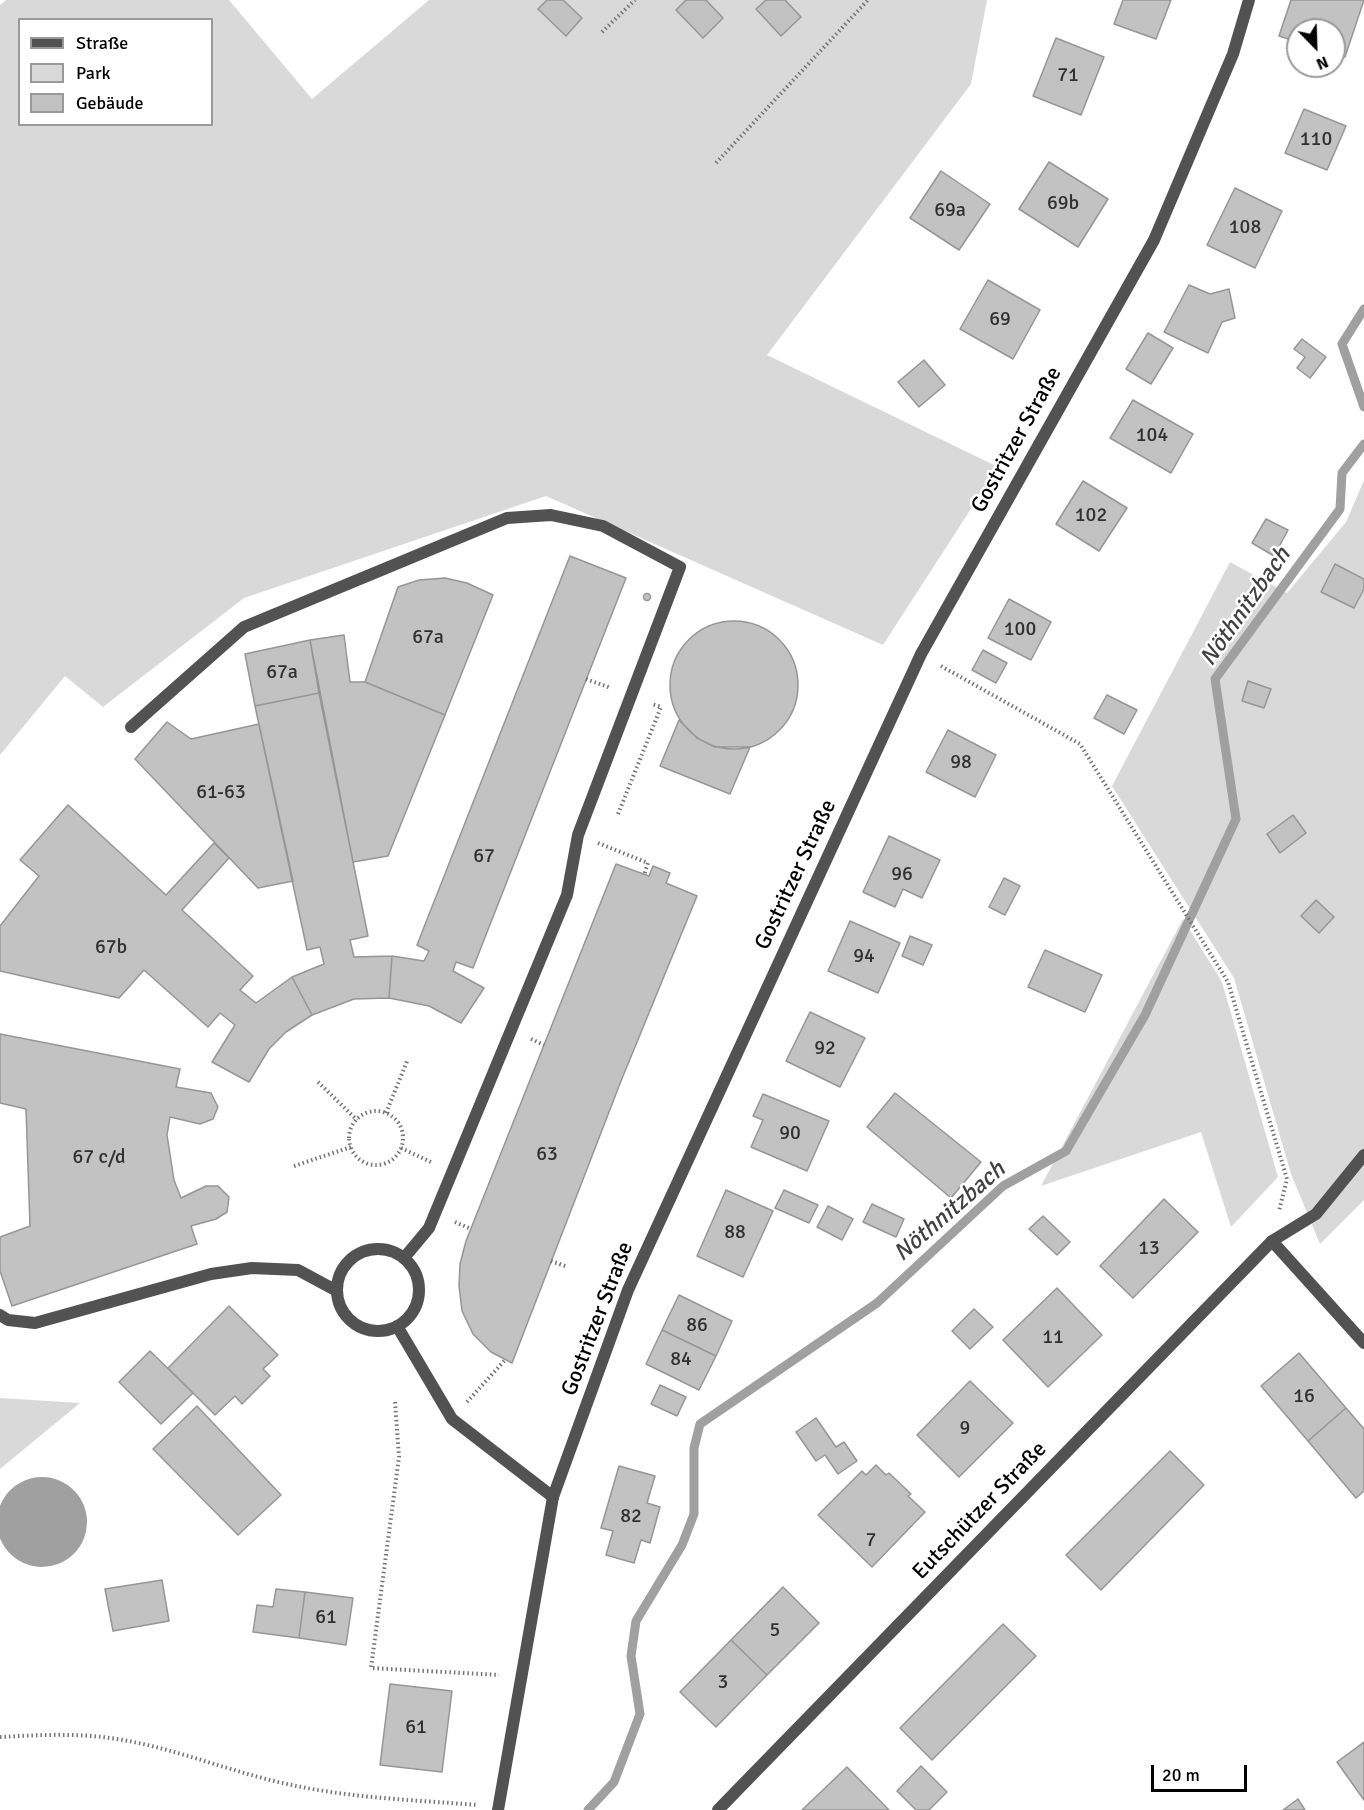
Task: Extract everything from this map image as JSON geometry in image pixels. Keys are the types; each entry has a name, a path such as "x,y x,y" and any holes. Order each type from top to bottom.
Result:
{"street":[{"name":"Gostritzer Straße","path":"498,1808 553,1497 628,1290 921,654 1154,240 1233,54 1249,0"},
{"path":"131,727 244,627 507,518 551,514 603,526 680,567 578,835 567,895 429,1228 404,1258"},
{"name":"Eutschützer Straße","path":"718,1810 1272,1241 1316,1214 1364,1155"},
{"path":"1272,1241 1364,1343"},
{"path":"380,1249 404,1258 415,1274 419,1294 416,1307 408,1318 398,1326 384,1331 370,1330 357,1325 347,1317 340,1305 337,1291 341,1273 356,1256 380,1249"},
{"path":"0,1315 8,1320 35,1323 211,1274 252,1268 298,1270 337,1291"},
{"path":"398,1326 452,1419 553,1497"}],"path":[{"path":"602,32 635,0"},
{"path":"716,164 868,0"},
{"path":"921,654 1080,744 1228,982 1287,1179 1272,1241"},
{"path":"578,835 648,863 644,874"},
{"path":"386,1113 408,1059"},
{"path":"318,1082 357,1120"},
{"path":"370,1112 386,1113 399,1124 403,1139 401,1148 389,1161 380,1165 362,1161 351,1147 350,1132 357,1120 370,1112"},
{"path":"294,1166 351,1147"},
{"path":"401,1148 453,1172"},
{"path":"551,1261 568,1267"},
{"path":"452,1419 505,1360"},
{"path":"395,1402 399,1457 371,1668 521,1677"},
{"path":"0,1737 42,1735 110,1738 161,1749 287,1784 340,1794 498,1808"}],"green space":[{"path":"6,0 229,0 312,99 429,0 987,0 971,84 767,355 998,467 883,645 546,496 244,598 103,707 65,676 0,755 0,5"},
{"path":"1364,480 1364,1200 1320,1244 1291,1174 1234,978 1112,786 1230,562 1287,593 1346,522"},
{"path":"1183,919 1222,982 1278,1177 1231,1227 1201,1132 1041,1186"},
{"path":"0,1398 80,1403 0,1469"}],"shaded area":[{"path":"42,1477 67,1484 80,1497 86,1513 86,1531 80,1547 67,1560 59,1564 42,1567 25,1564 10,1554 0,1539 0,1505 10,1490 25,1480"}],"building":[{"path":"547,0 563,0 582,18 566,36 538,9"},
{"path":"686,0 706,0 723,18 703,38 676,10"},
{"path":"766,0 785,0 801,17 781,36 756,9"},
{"path":"1123,0 1171,0 1156,39 1114,24"},
{"path":"1291,0 1364,0 1346,54 1346,18 1286,18 1286,38 1279,36"},
{"path":"1056,38 1104,57 1081,115 1033,96"},
{"path":"1304,109 1346,126 1327,170 1285,153"},
{"path":"1049,162 1108,199 1078,247 1019,209"},
{"path":"941,171 990,204 959,250 910,218"},
{"path":"1235,188 1282,211 1255,268 1207,245"},
{"path":"988,280 1040,310 1013,359 960,329"},
{"path":"1189,285 1210,294 1229,289 1235,318 1222,322 1208,353 1164,332"},
{"path":"1148,333 1173,348 1151,384 1126,369"},
{"path":"1302,339 1326,357 1310,378 1297,368 1305,357 1294,349"},
{"path":"924,360 945,385 919,407 898,382"},
{"path":"1133,400 1193,434 1171,473 1110,438"},
{"path":"1083,481 1127,508 1099,551 1056,524"},
{"path":"1266,519 1288,530 1274,556 1252,543"},
{"path":"570,556 626,578 473,968 456,962 453,971 484,988 461,1023 429,1006 389,998 392,956 424,961 429,951 417,945"},
{"path":"1335,564 1364,579 1364,589 1354,608 1321,592"},
{"path":"445,578 467,583 493,595 445,715 365,682 398,587 419,580"},
{"path":"647,593 651,597 647,601 643,597"},
{"path":"1009,599 1051,622 1031,660 988,638"},
{"path":"734,621 759,626 779,640 793,660 798,685 793,710 779,730 759,744 734,749 709,744 689,730 675,710 670,685 675,660 689,640 709,626"},
{"path":"344,635 350,682 365,682 445,715 388,856 353,862 310,640"},
{"path":"310,640 319,693 255,706 245,654"},
{"path":"983,650 1007,663 996,683 972,670"},
{"path":"1248,681 1271,689 1264,708 1242,701"},
{"path":"319,693 368,936 350,940 354,957 392,956 389,998 354,999 312,1015 292,977 324,964 320,947 307,950 255,706"},
{"path":"1107,695 1137,710 1124,734 1094,718"},
{"path":"679,720 697,738 715,747 750,747 730,794 660,766"},
{"path":"167,722 191,739 259,724 293,881 258,888 135,759"},
{"path":"948,730 996,755 975,797 926,772"},
{"path":"68,805 166,895 214,843 229,858 182,910 253,976 240,990 256,1003 292,977 312,1015 286,1032 269,1049 249,1082 212,1062 235,1025 220,1013 208,1027 144,970 119,998 0,971 0,926 39,876 20,860"},
{"path":"1293,815 1306,833 1280,853 1267,834"},
{"path":"889,836 940,860 922,898 903,889 895,907 863,892"},
{"path":"616,864 649,876 653,866 670,873 666,883 697,896 621,1081 512,1363 491,1352 473,1334 462,1311 459,1286 460,1264 466,1241"},
{"path":"1004,878 1020,886 1005,915 989,907"},
{"path":"1316,900 1334,917 1319,933 1301,916"},
{"path":"850,921 900,943 878,993 828,971"},
{"path":"910,936 932,945 923,965 902,956"},
{"path":"1045,950 1102,975 1085,1012 1028,987"},
{"path":"810,1012 865,1038 840,1087 786,1061"},
{"path":"0,1034 180,1069 176,1087 211,1093 218,1107 213,1119 200,1124 170,1117 167,1135 174,1180 181,1198 206,1186 218,1186 229,1197 227,1212 216,1219 191,1226 197,1244 12,1306 0,1271 0,1237 30,1226 26,1109 0,1103"},
{"path":"895,1093 981,1162 951,1198 867,1127"},
{"path":"763,1094 829,1121 807,1171 751,1147 763,1120 753,1116"},
{"path":"726,1190 773,1211 743,1277 697,1256"},
{"path":"784,1190 818,1205 809,1223 775,1208"},
{"path":"1164,1199 1198,1232 1133,1298 1100,1266"},
{"path":"872,1204 904,1219 896,1237 863,1222"},
{"path":"828,1206 853,1219 842,1240 817,1227"},
{"path":"1043,1216 1070,1242 1057,1255 1029,1229"},
{"path":"1057,1288 1102,1335 1048,1387 1003,1340"},
{"path":"679,1295 732,1321 716,1356 662,1330"},
{"path":"229,1306 278,1355 263,1369 270,1376 242,1404 235,1396 215,1415 168,1368"},
{"path":"974,1309 993,1327 970,1349 952,1331"},
{"path":"662,1330 716,1356 699,1390 646,1364"},
{"path":"150,1351 193,1393 161,1424 119,1382"},
{"path":"1299,1353 1346,1408 1308,1441 1261,1386"},
{"path":"970,1381 1013,1423 959,1477 917,1435"},
{"path":"660,1385 686,1397 677,1416 651,1404"},
{"path":"197,1406 281,1495 238,1535 153,1449"},
{"path":"1346,1408 1364,1429 1364,1491 1356,1498 1308,1441"},
{"path":"816,1418 836,1447 844,1442 857,1461 838,1474 825,1455 816,1461 796,1432"},
{"path":"1170,1451 1204,1485 1101,1590 1066,1555"},
{"path":"876,1465 886,1475 889,1473 911,1494 908,1496 925,1512 872,1567 818,1515 862,1471 866,1475"},
{"path":"619,1466 655,1476 647,1503 660,1507 650,1543 641,1540 634,1563 606,1555 613,1531 601,1528"},
{"path":"162,1580 169,1621 113,1631 105,1589"},
{"path":"783,1587 819,1623 767,1675 731,1640"},
{"path":"276,1589 305,1592 299,1638 253,1632 257,1605 273,1607"},
{"path":"305,1592 353,1598 346,1645 299,1638"},
{"path":"1003,1624 1036,1656 932,1760 900,1728"},
{"path":"731,1640 767,1675 716,1727 680,1692"},
{"path":"390,1684 452,1691 442,1772 380,1765"},
{"path":"1364,1742 1364,1800 1337,1762"},
{"path":"921,1766 947,1792 929,1810 916,1810 897,1791"},
{"path":"847,1767 889,1810 802,1810"},
{"path":"1298,1799 1305,1810 1283,1810"}],"waterway":[{"name":"Nöthnitzbach","path":"1364,309 1342,344 1364,407"},
{"name":"Nöthnitzbach","path":"588,1810 614,1782 640,1714 631,1656 636,1621 682,1545 694,1514 694,1448 700,1424 877,1303 1003,1186 1066,1151 1145,1015 1236,819 1215,679 1340,509 1342,473 1364,444"}]}
